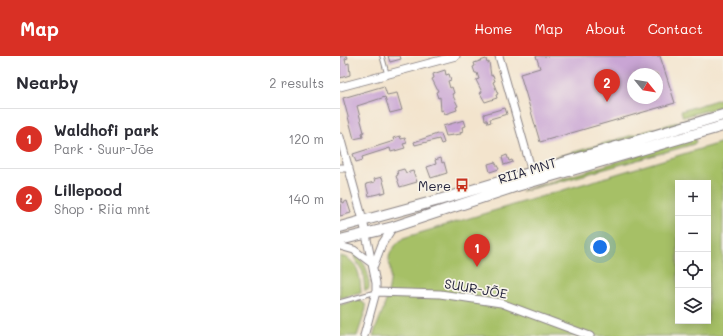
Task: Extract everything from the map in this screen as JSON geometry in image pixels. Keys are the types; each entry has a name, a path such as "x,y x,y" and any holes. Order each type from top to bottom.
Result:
{"main road":[{"name":"RIIA MNT","path":"340,227 723,115"},
{"name":"RIIA MNT","path":"340,240 393,227 518,186 723,126"}],"street":[{"path":"340,87 456,56"},
{"path":"499,56 532,172"},
{"path":"340,137 374,266 376,292 364,336"},
{"path":"340,168 349,168"},
{"path":"374,266 382,244 393,227"},
{"path":"340,246 354,250 374,266"},
{"name":"SUUR-JÕE","path":"376,292 440,294 501,303 590,336"}],"lane":[{"path":"382,56 387,74"},
{"path":"340,302 376,292"}],"green space":[{"path":"723,98 723,106 683,117 681,111"},
{"path":"723,109 717,113 539,165 536,163"},
{"path":"695,138 696,142 694,144 521,191"},
{"path":"723,142 723,336 373,336 389,289 389,259 392,250 403,238"},
{"path":"354,253 362,261 366,269 369,289 365,291 363,272 355,259"},
{"path":"340,256 351,261 355,265 359,275 361,293 340,298"},
{"path":"358,300 365,304 366,309 357,336 340,336 340,305"}],"building":[{"path":"340,56 347,56 348,58 345,59 346,64 349,63 350,75 340,78"},
{"path":"388,56 400,56 401,59 390,62"},
{"path":"536,56 660,56 675,103 540,142 520,74 540,68"},
{"path":"486,59 487,63 489,62 491,76 493,75 495,81 493,82 498,94 496,95 497,98 485,102 480,93 482,92 476,80 479,79 477,73 475,73 473,67 475,66 474,63"},
{"path":"445,70 446,75 449,74 451,80 448,81 450,88 452,87 454,93 452,94 458,106 456,107 457,110 445,114 443,110 441,111 440,97 438,98 436,92 438,91 432,79 434,78 433,74"},
{"path":"384,86 387,95 397,93 402,110 390,113 385,97 357,106 364,132 362,133 363,137 354,139 343,98"},
{"path":"505,108 507,114 490,119 491,122 488,123 487,120 485,120 484,114"},
{"path":"464,120 466,126 462,127 463,131 460,132 461,134 446,136 443,126"},
{"path":"441,134 444,143 441,144 439,139 415,145 414,142"},
{"path":"400,136 401,139 405,138 407,143 403,144 405,148 391,152 390,148 362,157 363,160 356,162 353,154 394,141 393,138"},
{"path":"507,155 509,161 512,160 513,162 504,165 502,157"},
{"path":"441,158 442,163 444,162 447,173 431,178 427,167 436,164 435,160"},
{"path":"495,162 499,169 490,172 488,164"},
{"path":"404,169 406,173 413,171 417,182 400,187 396,176 398,175 397,171"},
{"path":"382,177 386,192 369,196 366,184 375,182 374,179"},
{"path":"341,198 343,203 347,201 351,213 340,216"}],"place":[{"name":"Lillepood","path":"607,102"},
{"name":"Mere","path":"462,185"},
{"name":"Waldhofi park","path":"477,267"}]}
